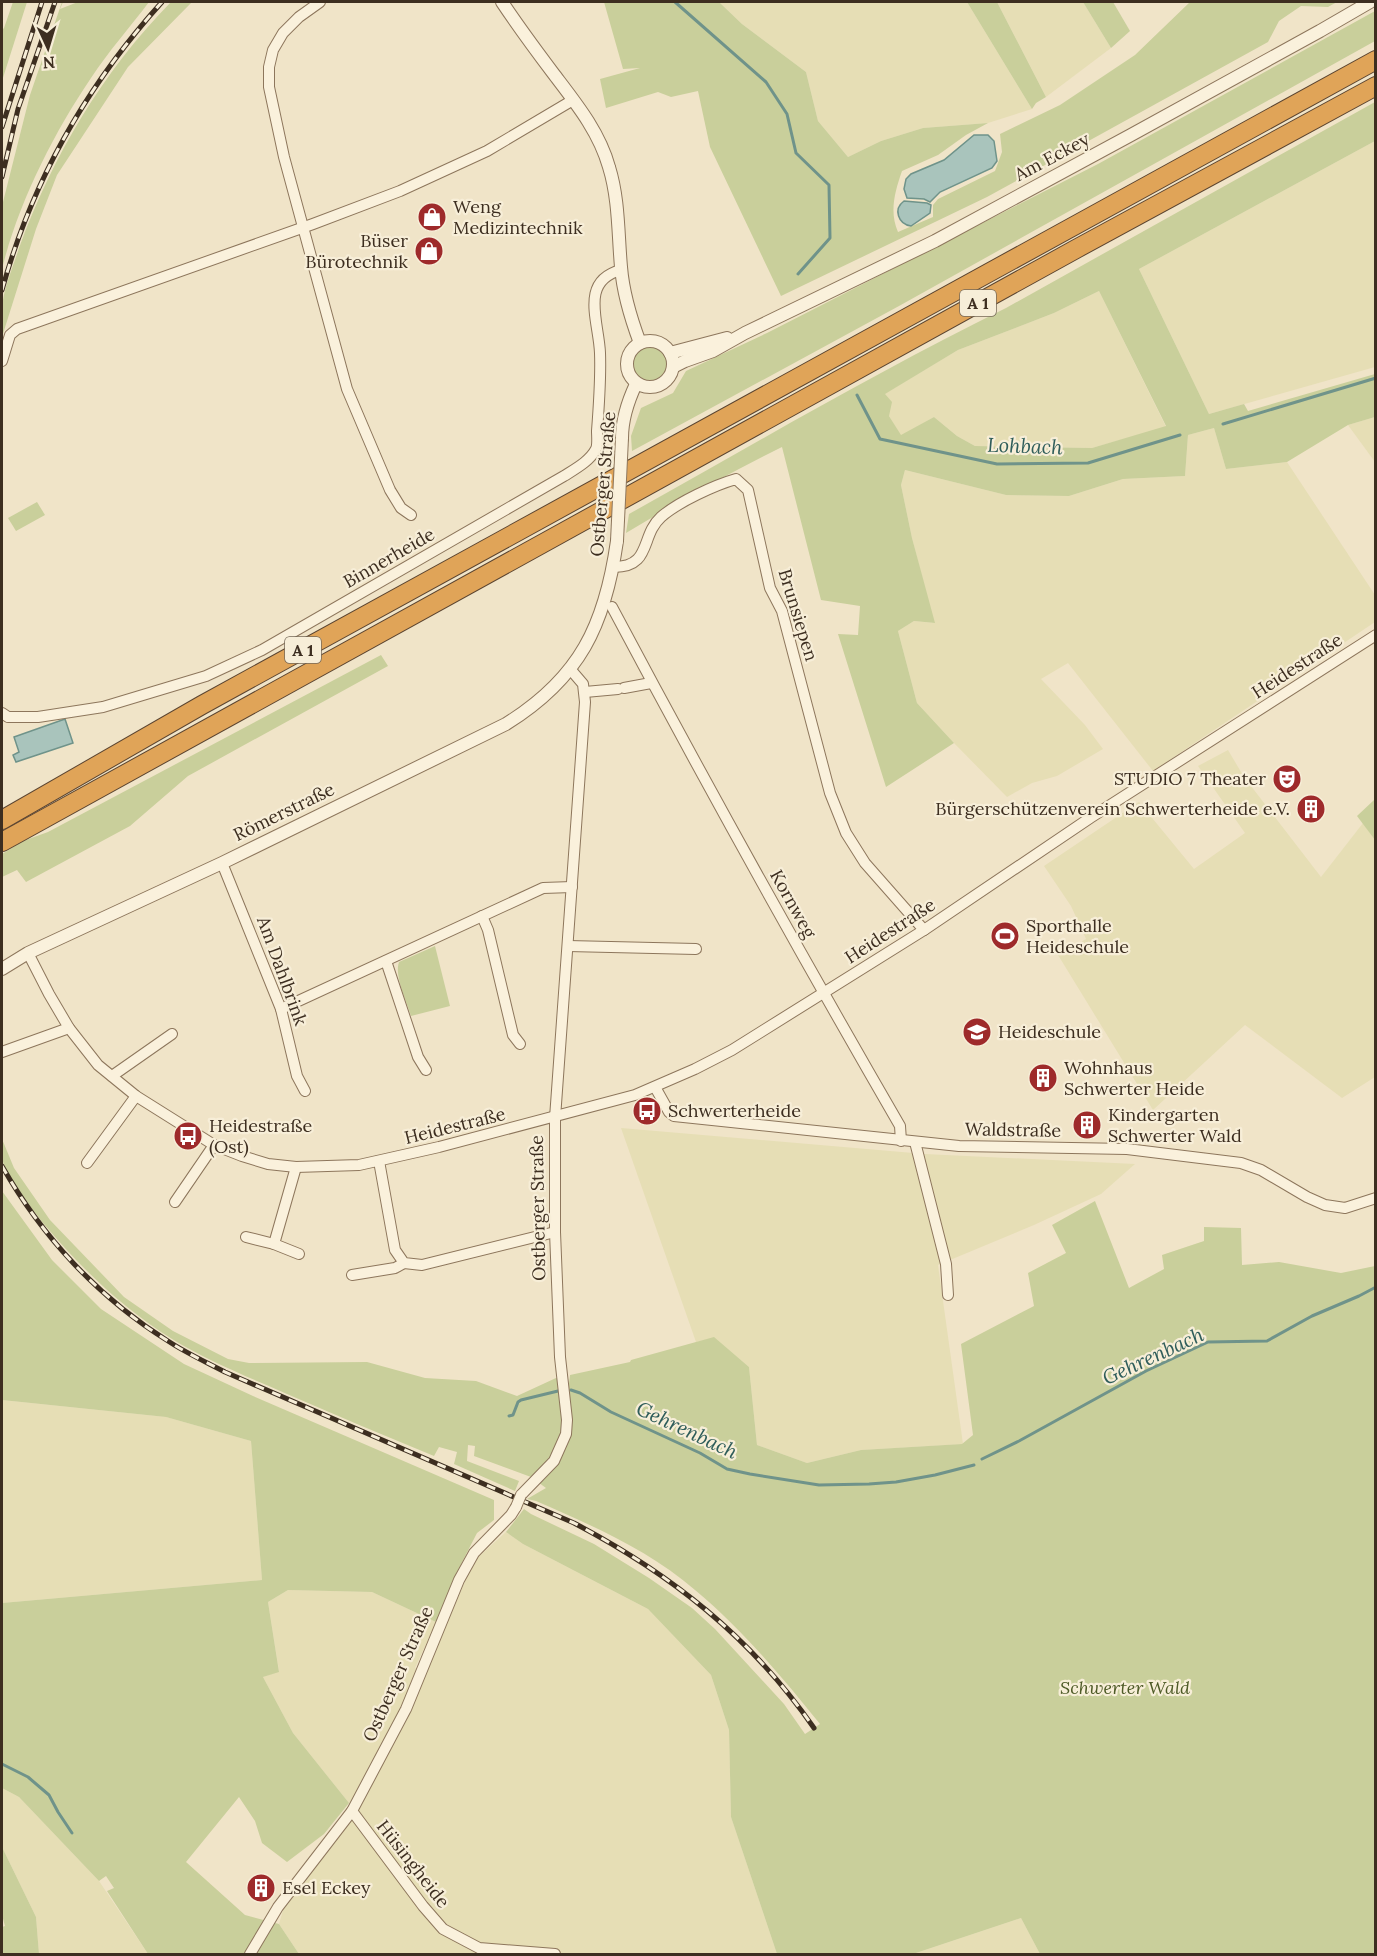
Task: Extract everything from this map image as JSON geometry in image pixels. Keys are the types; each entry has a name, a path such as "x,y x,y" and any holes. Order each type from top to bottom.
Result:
{"highway":[{"name":"A 1","path":"9,816 202,705 1376,60"},
{"name":"A 1","path":"2,842 1065,255 1376,86"}],"street":[{"name":"Binnerheide","path":"320,2 299,17 283,33 273,50 269,67 269,87 284,157 308,226 352,406 390,490 400,508 411,515"},
{"path":"502,2 596,135 609,167 617,216 621,270 627,301 640,343"},
{"name":"Am Eckey","path":"673,367 713,351 745,333 935,241 1370,2"},
{"path":"2,361 10,335 17,329 400,191 487,151 573,100"},
{"name":"Binnerheide","path":"2,713 8,717 38,717 103,707 206,676 262,650 584,463 596,449 599,400 600,352 594,299 599,285 609,273 621,270"},
{"name":"Am Eckey","path":"670,353 745,333"},
{"path":"654,341 660,343 670,353 673,367 670,375 659,386 644,387 636,384 627,370 628,354 640,343 654,341"},
{"name":"Ostberger Straße","path":"571,669 590,637 605,600 614,567 622,438 629,398 636,384"},
{"name":"Brunsiepen","path":"614,567 632,564 643,554 657,522 672,509 719,484 736,479 748,490 770,588 782,611 834,803 846,833 865,863 924,930"},
{"name":"Kornweg","path":"612,607 651,683 823,993 900,1126 901,1141"},
{"name":"Heidestraße","path":"28,954 69,1028 98,1065 136,1096 214,1145 268,1164 296,1167 359,1165 439,1148 614,1102 655,1087 732,1050 924,930 1090,818 1376,635"},
{"path":"571,669 579,677 585,692 621,689 651,683"},
{"name":"Römerstraße","path":"2,969 28,954 222,863 506,724 535,704 571,669"},
{"name":"Ostberger Straße","path":"250,1954 278,1907 352,1811 406,1709 464,1571 474,1553 511,1515 521,1495 554,1461 566,1434 567,1420 560,1358 555,1232 555,1118 585,692"},
{"name":"Am Dahlbrink","path":"222,863 281,1009 297,1076 305,1091"},
{"path":"281,1009 543,888 572,887"},
{"path":"482,916 488,930 513,1035 519,1044"},
{"path":"568,946 696,949"},
{"path":"387,961 418,1057 426,1070"},
{"path":"2,1052 69,1028"},
{"path":"112,1076 172,1034"},
{"name":"Waldstraße","path":"655,1087 669,1112 674,1116 959,1146 1126,1149 1241,1164 1261,1170 1325,1205 1345,1208 1376,1198"},
{"path":"87,1163 136,1096"},
{"path":"915,1142 946,1264 948,1295"},
{"path":"175,1202 214,1145"},
{"path":"379,1161 395,1250 404,1263"},
{"path":"274,1244 296,1167"},
{"path":"352,1275 395,1268 404,1263 422,1265 555,1232"},
{"path":"246,1237 274,1244 299,1254"},
{"name":"Hüsingheide","path":"352,1811 443,1929 479,1948 555,1954"}],"shaded area":[{"path":"719,2 967,2 1032,109 988,123 923,128 881,141 848,157 818,121 806,72 742,24"},
{"path":"997,2 1083,2 1111,48 1046,97"},
{"path":"1375,141 1375,367 1209,414 1139,269"},
{"path":"1099,291 1166,427 1092,448 975,446 957,436 934,417 901,436 889,416 884,394 958,350 1054,313"},
{"path":"1375,417 1375,462 1348,425"},
{"path":"1214,428 1226,469 1287,462 1375,595 1375,622 1153,771 1068,663 1041,679 1085,725 1103,749 1057,776 1032,783 1007,797 917,703 898,631 914,621 934,623 901,485 905,470 1006,495 1069,496 1123,479 1185,476 1188,435"},
{"path":"1228,750 1244,777 1321,877 1363,823 1375,840 1375,1077 1342,1098 1245,1025 1153,1110 1058,955 1086,939 1071,906 1044,866 1139,802 1194,869 1245,833 1198,766"},
{"path":"621,1128 925,1154 1135,1164 1101,1194 938,1265 963,1444 861,1450 807,1463 757,1445 749,1367 714,1338 696,1342"},
{"path":"2,1400 166,1417 251,1441 262,1580 2,1603"},
{"path":"506,1532 523,1544 648,1609 711,1675 729,1730 731,1817 777,1954 299,1954 279,1924 284,1907 358,1809 359,1790 349,1803 293,1733 263,1677 279,1671 268,1602 288,1590 372,1592 436,1622 415,1668 424,1675 474,1561"},
{"path":"2,1788 19,1797 99,1881 148,1954 39,1954 36,1917 2,1847"},
{"path":"1021,1918 1040,1954 913,1954"}],"green space":[{"path":"13,2 27,2 2,81 2,30"},
{"path":"62,2 60,9 78,2 149,2 98,68 63,122 27,195 2,269 2,206 30,95"},
{"path":"171,2 192,2 128,67 57,175 36,229 2,337 2,312 6,286 32,214 47,181 64,148 102,86 146,29"},
{"path":"604,2 719,2 742,24 806,72 818,121 848,157 881,141 923,128 988,123 938,155 902,171 893,209 898,232 933,217 933,205 938,199 995,171 1002,152 1000,134 1060,105 1135,55 1190,2 1337,2 1328,7 1301,6 1279,21 1268,42 987,197 781,296 710,147 698,91 671,97 658,92 606,108 600,79 640,68 623,69"},
{"path":"967,2 997,2 1046,97 1036,103 1032,109"},
{"path":"1083,2 1113,2 1130,31 1111,48"},
{"path":"1375,11 1375,41 899,306 632,451 631,436 641,408 673,393 686,371 767,333 1098,164"},
{"path":"1375,102 1375,141 1139,269 1209,414 1244,404 1248,411 1375,374 1375,417 1348,425 1287,462 1226,469 1214,428 1188,435 1185,476 1123,479 1069,496 1006,495 905,470 901,485 912,538 935,623 914,621 898,631 917,703 954,743 886,787 838,634 858,635 860,606 821,600 782,447 703,488 626,533 629,514 863,382 1006,308","holes":["1099,291 1166,426 1092,448 975,446 957,436 934,417 901,435 889,416 892,402 885,394 958,350 1054,313"]},
{"path":"650,346 663,351 668,364 663,377 650,382 637,377 632,364 637,351"},
{"path":"37,502 45,515 16,531 8,518"},
{"path":"381,655 388,666 188,776 130,826 26,882 17,870 2,877 2,854 23,841 48,832"},
{"path":"1374,800 1376,801 1375,840 1357,816"},
{"path":"435,946 450,1006 411,1016 398,974 399,962"},
{"name":"Schwerter Wald","path":"2,1139 14,1168 50,1220 124,1297 173,1331 228,1359 249,1363 367,1362 425,1378 476,1381 517,1396 556,1378 569,1383 570,1375 630,1362 714,1337 749,1367 757,1445 807,1463 861,1450 962,1444 973,1435 961,1344 1034,1306 1028,1273 1066,1253 1052,1225 1095,1201 1129,1288 1164,1269 1162,1255 1204,1241 1204,1227 1241,1228 1242,1265 1279,1262 1341,1273 1375,1266 1375,1954 1040,1954 1021,1918 913,1954 777,1954 731,1817 729,1730 711,1675 648,1609 523,1544 506,1532 524,1509 594,1544 692,1608 715,1629 784,1704 805,1734 820,1724 745,1637 695,1590 658,1563 598,1529 527,1499 546,1488 531,1477 474,1456 475,1446 468,1445 467,1461 519,1481 515,1491 454,1464 457,1452 439,1447 434,1456 228,1368 186,1347 154,1327 103,1286 43,1223 4,1165"},
{"path":"2,1191 52,1260 101,1309 184,1364 494,1500 494,1520 477,1533 455,1576 436,1622 372,1592 288,1590 268,1602 279,1672 263,1677 293,1733 349,1803 324,1834 287,1862 262,1843 255,1821 239,1797 186,1862 245,1915 279,1924 299,1954 148,1954 107,1891 114,1888 106,1876 99,1881 19,1797 2,1788 2,1603 262,1580 251,1441 166,1417 2,1400"},
{"path":"2,1847 36,1917 39,1954 2,1954 2,1927 5,1926 2,1915"}],"water":[{"path":"974,135 988,135 994,141 997,161 992,168 940,192 930,202 924,199 907,198 904,189 906,179 911,174 944,160"},
{"path":"904,201 927,203 931,205 930,213 911,226 907,225 900,219 898,212"},
{"path":"65,719 73,743 16,762 13,755 19,752 14,737"}],"waterway":[{"name":"Lohbach","path":"675,2 766,82 787,114 796,153 829,185 830,238 798,274"},
{"name":"Lohbach","path":"1223,424 1376,378"},
{"name":"Lohbach","path":"857,395 880,439 997,464 1088,463 1180,435"},
{"name":"Gehrenbach","path":"982,1459 1146,1371 1208,1342 1267,1341 1312,1316 1376,1287"},
{"name":"Gehrenbach","path":"571,1390 611,1412 700,1453 727,1469 750,1474 819,1485 869,1484 935,1475 974,1465"},
{"path":"509,1416 513,1415 521,1400 558,1391"},
{"path":"2,1764 28,1777 49,1795 72,1833"}],"railway":[{"path":"2,127 42,2"},
{"path":"2,177 18,109 55,2"},
{"path":"2,290 29,211 65,136 110,67 162,2"},
{"path":"2,1166 35,1217 74,1264 119,1306 143,1324 182,1350 225,1372 574,1523 610,1543 676,1586 707,1610 764,1665 814,1728"}],"place":[{"name":"Weng Medizintechnik","path":"432,217"},
{"name":"Büser Bürotechnik","path":"429,251"},
{"name":"STUDIO 7 Theater","path":"1287,779"},
{"name":"Bürgerschützenverein Schwerterheide e.V.","path":"1311,809"},
{"name":"Sporthalle Heideschule","path":"1005,936"},
{"name":"Heideschule","path":"977,1032"},
{"name":"Wohnhaus Schwerter Heide","path":"1043,1078"},
{"name":"Schwerterheide","path":"647,1111"},
{"name":"Kindergarten Schwerter Wald","path":"1087,1125"},
{"name":"Heidestraße (Ost)","path":"188,1136"},
{"name":"Esel Eckey","path":"261,1888"}]}
